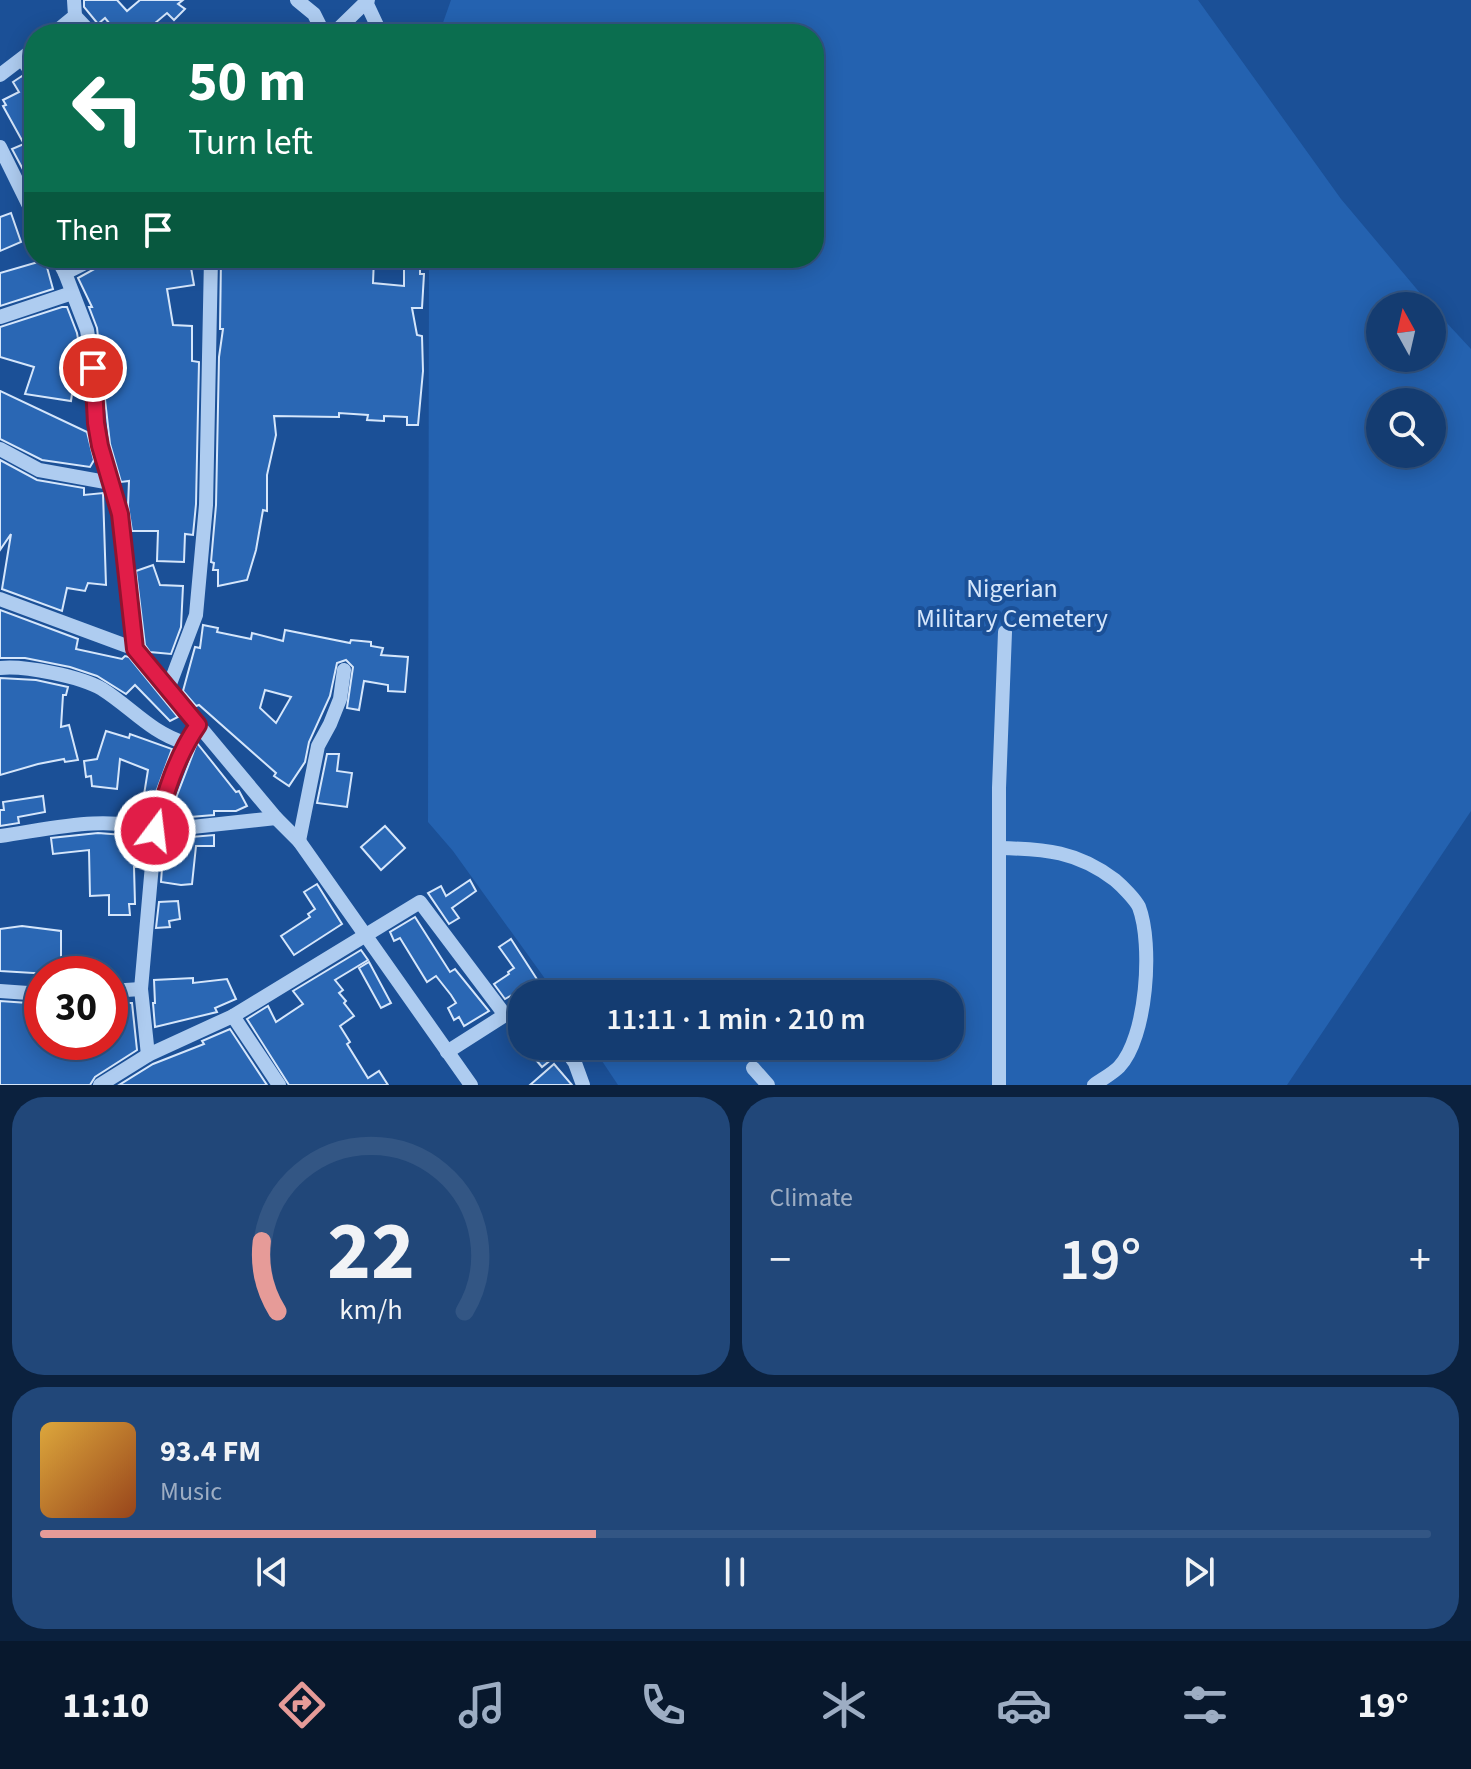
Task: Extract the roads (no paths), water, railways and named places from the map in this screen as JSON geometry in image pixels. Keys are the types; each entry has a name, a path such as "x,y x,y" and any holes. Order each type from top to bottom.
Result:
{"street":[{"path":"74,0 75,16 83,24"},
{"path":"297,0 314,14 319,24"},
{"path":"343,24 367,1 377,24"},
{"path":"65,24 75,16"},
{"path":"0,75 24,57"},
{"path":"1,156 24,198"},
{"path":"62,268 87,330 96,423 120,514 135,649"},
{"path":"65,273 75,268"},
{"path":"168,689 196,615 206,505 211,268"},
{"path":"0,317 72,293"},
{"path":"0,449 39,470 111,483"},
{"path":"0,599 135,649 276,818 299,841 471,1085"},
{"path":"999,1085 1005,632"},
{"path":"0,668 18,666 100,688 149,727 185,743"},
{"path":"299,841 318,746 340,699 344,670"},
{"path":"148,1055 141,989 155,831 167,788 185,743 198,725"},
{"path":"0,836 109,823 138,825 155,831 276,818"},
{"path":"1000,848 1048,850 1081,858 1116,881 1138,906 1145,972 1144,1004 1136,1037 1120,1066 1094,1085"},
{"path":"100,1085 148,1055 233,1016 420,902 505,1015"},
{"path":"128,990 141,989"},
{"path":"0,991 24,993"},
{"path":"447,1052 508,1013"},
{"path":"233,1016 279,1085"},
{"path":"573,1060 583,1085"},
{"path":"753,1068 768,1085"}],"park label":[{"name":"Nigerian Military Cemetery","path":"1012,603"}]}
